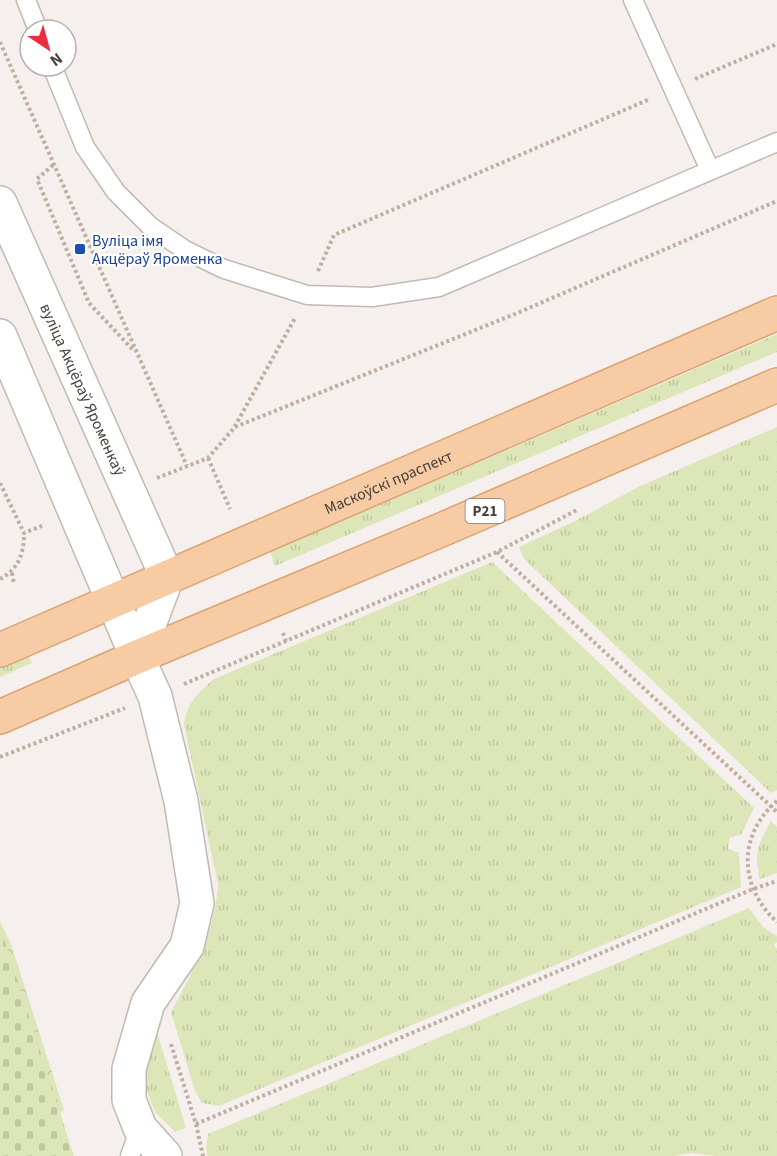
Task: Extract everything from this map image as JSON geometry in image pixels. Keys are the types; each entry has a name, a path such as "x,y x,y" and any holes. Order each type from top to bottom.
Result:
{"main road":[{"name":"Маскоўскі праспект","path":"0,650 777,313"},
{"name":"Р21","path":"0,717 777,385"}],"street":[{"name":"вуліца Акцёраў Яроменкаў","path":"0,203 167,577"},
{"path":"0,336 155,696 181,801 197,903 187,946 148,1003 129,1069 129,1100 135,1142 165,1156"},
{"path":"138,657 167,577"}],"lane":[{"path":"26,0 33,18"},
{"path":"633,0 710,170"},
{"path":"57,78 85,147 116,192 151,227 185,250 224,269 307,295 372,297 439,287 777,142"}],"path":[{"path":"0,42 187,466"},
{"path":"151,481 208,458 234,428 307,295 334,236 777,44"},
{"path":"53,165 37,179 89,303 137,353"},
{"path":"234,428 515,314 777,201"},
{"path":"208,458 230,509"},
{"path":"0,483 24,533 24,552 12,573 0,579"},
{"path":"0,757 155,696 497,552 571,515"},
{"path":"24,533 48,523"},
{"path":"497,552 777,812"},
{"path":"12,573 14,584"},
{"path":"282,630 286,641"},
{"path":"777,801 758,822 750,840 747,864 753,889 764,910 777,922"},
{"path":"196,1124 753,889 777,881"},
{"path":"148,1003 164,1023 196,1124 203,1156"}],"green space":[{"path":"777,334 777,352 275,566 270,552"},
{"path":"777,427 777,790 771,793 524,559 519,547 577,520 638,487"},
{"path":"492,562 754,808 741,835 730,837 728,849 739,853 741,887 219,1106 202,1103 195,1091 171,1012 202,951 216,903 218,885 184,724 190,704 198,693 214,679"},
{"path":"28,654 32,663 0,677 0,666"},
{"path":"771,821 777,827 777,873 760,879 757,862 758,849"},
{"path":"749,908 764,928 777,936 777,942 774,945 777,949 777,1156 716,1156 691,1153 674,1156 208,1156 206,1149 208,1134"},
{"path":"0,922 11,944 64,1110 48,1122 0,1107"},
{"path":"0,927 74,1156 0,1156"},
{"path":"157,1032 186,1128 175,1132 155,1112 145,1087 145,1059"}],"place":[{"name":"Вуліца імя Акцёраў Яроменка","path":"80,249"}]}
